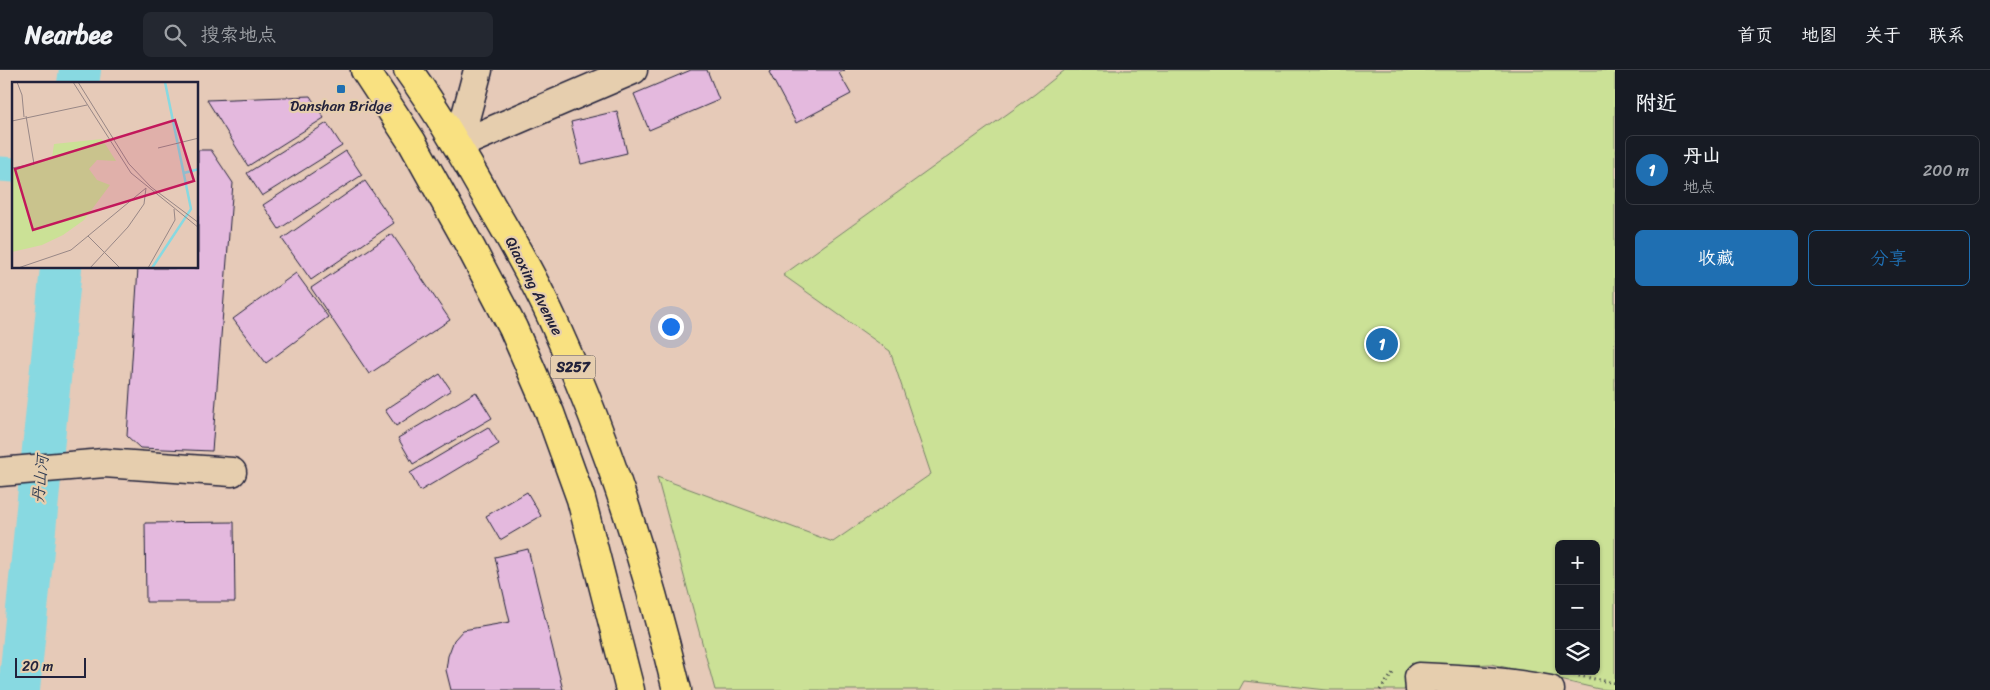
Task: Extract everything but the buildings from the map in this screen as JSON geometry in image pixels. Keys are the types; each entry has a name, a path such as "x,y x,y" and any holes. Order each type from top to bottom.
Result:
{"main road":[{"name":"S257","path":"365,70 412,142 471,248 513,328 550,413 581,499 630,690"},
{"name":"Qiaoxing Avenue","path":"408,70 458,145 521,257 555,324 623,497 649,578 677,690"}],"street":[{"path":"458,145 478,70"},
{"path":"458,145 633,70"},
{"path":"0,472 104,463 232,472"},
{"path":"1420,690 1420,677 1476,680 1531,686 1558,682"}],"path":[{"path":"1558,682 1615,684"}],"green space":[{"path":"1065,70 1615,70 1615,690 1599,689 1491,664 1419,667 1404,690 1327,690 1244,681 1239,690 715,690 657,477 833,542 931,474 890,351 783,275 1035,94"}],"waterway":[{"name":"丹山河","path":"78,82 80,70"},
{"path":"0,169 12,170"},
{"name":"丹山河","path":"19,690 61,269"}],"place":[{"name":"Danshan Bridge","path":"341,89"},
{"name":"丹山","path":"1382,344"}]}
